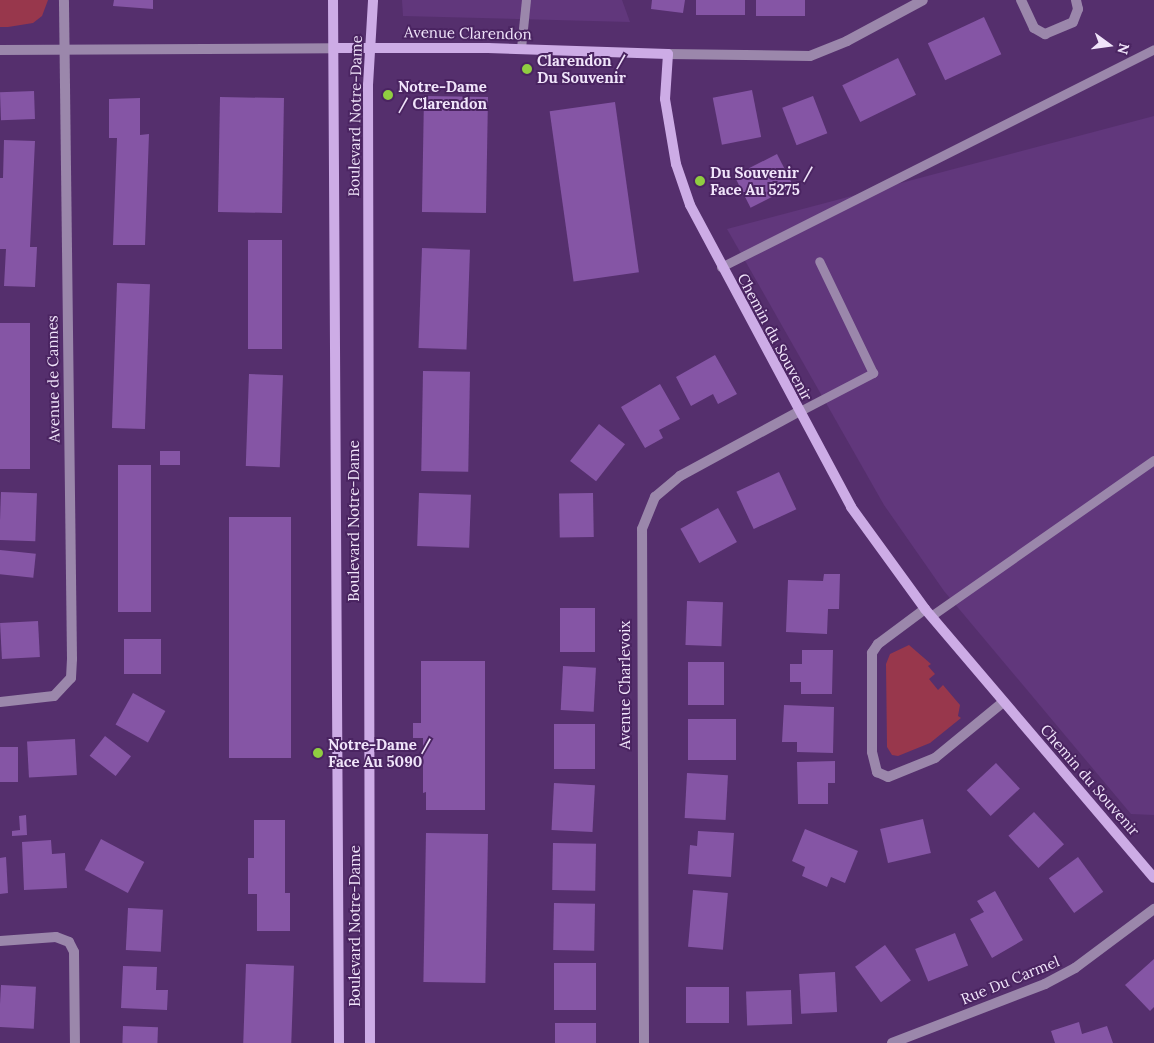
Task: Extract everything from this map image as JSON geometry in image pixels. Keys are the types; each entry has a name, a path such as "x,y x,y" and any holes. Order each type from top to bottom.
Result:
{"street":[{"name":"Avenue de Cannes","path":"0,702 54,696 70,678 72,669 64,0"},
{"name":"Boulevard Notre-Dame","path":"332,0 334,48 340,1043"},
{"name":"Boulevard Notre-Dame","path":"370,1043 368,104 373,0"},
{"name":"Avenue Clarendon","path":"0,50 521,48 668,54 810,56 843,43 923,0"},
{"path":"1021,0 1034,28 1045,34 1073,22 1078,10 1076,0"},
{"name":"Chemin du Souvenir","path":"668,54 665,100 676,164 692,212 798,412 851,507 928,613 1154,878"},
{"name":"Avenue Charlevoix","path":"644,1043 642,529 655,497 680,476 798,412"},
{"path":"928,613 878,644 872,653 872,752 877,772 888,777 935,758 1002,702"},
{"name":"Rue Du Carmel","path":"892,1043 1044,984 1075,968 1154,909"},
{"path":"0,941 56,937 69,942 74,952 75,1043"}],"lane":[{"path":"521,48 526,0"},
{"path":"721,267 1154,49"},
{"path":"798,412 873,373 819,261"},
{"path":"928,613 1154,460"}],"shaded area":[{"path":"0,0 48,0 42,16 33,23 0,27"},
{"path":"402,0 622,0 630,22 403,16"},
{"path":"1154,116 1154,815 1131,814 944,591 884,505 727,229"},
{"path":"909,645 931,664 928,666 935,674 929,679 938,690 943,685 960,705 958,716 961,718 930,743 898,756 892,755 887,747 886,664 890,654"}],"building":[{"path":"114,0 153,0 153,9 113,6"},
{"path":"652,0 685,0 683,13 651,9"},
{"path":"696,0 745,0 745,15 696,15"},
{"path":"756,0 805,0 805,16 756,16"},
{"path":"984,17 1001,54 945,80 928,43"},
{"path":"898,58 916,95 860,122 842,85"},
{"path":"752,90 761,137 722,145 713,98"},
{"path":"34,91 35,119 1,120 0,92"},
{"path":"424,96 488,97 486,213 422,212"},
{"path":"813,96 827,133 797,145 782,108"},
{"path":"220,97 284,98 282,213 218,212"},
{"path":"140,98 140,135 149,134 145,245 113,245 117,138 109,138 109,99"},
{"path":"615,102 639,272 574,282 550,111"},
{"path":"4,140 35,141 30,247 37,247 35,287 4,286 6,249 0,249 0,178 3,178"},
{"path":"777,154 793,186 751,208 734,176"},
{"path":"248,240 282,240 282,349 248,349"},
{"path":"422,248 470,250 466,350 419,348"},
{"path":"117,283 150,284 145,429 112,428"},
{"path":"0,323 30,323 30,469 0,469"},
{"path":"715,355 737,394 718,404 713,394 691,406 676,377"},
{"path":"423,371 470,372 468,472 421,471"},
{"path":"249,374 283,375 280,467 246,466"},
{"path":"660,384 680,419 659,430 663,438 645,448 621,407"},
{"path":"599,424 625,444 596,481 570,461"},
{"path":"160,451 180,451 180,465 160,465"},
{"path":"118,465 151,465 151,612 118,612"},
{"path":"779,472 796,509 754,529 736,492"},
{"path":"1,492 37,493 35,541 0,540"},
{"path":"419,493 471,495 469,548 417,546"},
{"path":"593,493 594,537 560,538 559,494"},
{"path":"718,508 737,542 699,563 680,529"},
{"path":"229,517 291,517 291,758 229,758"},
{"path":"0,550 36,554 33,578 0,574"},
{"path":"824,574 840,574 839,609 828,609 827,634 786,632 788,580 823,581"},
{"path":"687,601 723,602 721,646 685,645"},
{"path":"560,608 595,608 595,652 560,652"},
{"path":"38,621 40,657 2,659 0,623"},
{"path":"124,639 161,639 161,674 124,674"},
{"path":"802,650 833,650 832,694 801,694 801,682 790,682 790,664 802,664"},
{"path":"421,661 485,661 485,810 426,810 426,792 423,793 423,738 413,738 413,723 421,723"},
{"path":"688,662 724,662 724,705 688,705"},
{"path":"563,666 596,668 594,712 561,710"},
{"path":"133,693 165,711 148,742 116,724"},
{"path":"784,705 834,707 833,753 797,752 797,742 782,742"},
{"path":"688,719 736,719 736,760 688,760"},
{"path":"554,724 595,724 595,769 554,769"},
{"path":"105,736 131,756 116,776 90,756"},
{"path":"75,739 77,775 29,777 27,742"},
{"path":"0,747 18,747 18,782 0,782"},
{"path":"835,761 835,783 828,783 828,804 798,804 797,762"},
{"path":"996,763 1020,789 991,816 967,790"},
{"path":"687,773 728,775 726,820 685,818"},
{"path":"554,783 595,785 592,832 552,830"},
{"path":"1034,812 1064,844 1038,868 1008,836"},
{"path":"26,815 27,835 12,836 12,831 20,830 19,816"},
{"path":"923,819 931,853 888,863 880,829"},
{"path":"254,820 285,820 285,893 290,893 290,931 257,931 257,894 248,894 248,858 254,858"},
{"path":"805,829 858,851 845,883 831,877 827,887 802,876 805,867 792,861"},
{"path":"698,831 734,833 731,877 688,874 690,845 697,846"},
{"path":"426,833 488,834 485,983 423,982"},
{"path":"101,839 144,862 128,893 85,870"},
{"path":"51,840 52,854 65,853 67,888 24,890 22,842"},
{"path":"553,843 596,844 595,891 552,890"},
{"path":"6,857 8,893 0,894 0,858"},
{"path":"1078,857 1103,892 1074,913 1049,878"},
{"path":"693,890 728,893 723,950 688,947"},
{"path":"995,891 1023,940 992,958 970,919 984,912 977,901"},
{"path":"554,903 595,904 594,951 553,950"},
{"path":"128,908 163,910 161,952 126,950"},
{"path":"955,933 968,965 928,982 915,949"},
{"path":"885,945 911,981 881,1002 855,967"},
{"path":"1154,959 1154,1007 1150,1011 1125,985"},
{"path":"554,963 596,963 596,1010 554,1010"},
{"path":"246,964 294,966 291,1043 243,1043"},
{"path":"123,966 157,967 156,990 168,990 167,1010 121,1008"},
{"path":"835,972 837,1012 801,1014 799,974"},
{"path":"1,985 36,987 34,1029 0,1027"},
{"path":"686,987 729,987 729,1023 686,1023"},
{"path":"791,990 792,1024 747,1026 746,992"},
{"path":"1079,1022 1082,1034 1107,1026 1113,1043 1055,1043 1051,1031"},
{"path":"555,1023 596,1023 596,1043 555,1043"},
{"path":"123,1026 158,1027 157,1043 122,1043"}],"place":[{"name":"Clarendon / Du Souvenir","path":"527,69"},
{"name":"Notre-Dame / Clarendon","path":"388,95"},
{"name":"Du Souvenir / Face Au 5275","path":"700,181"},
{"name":"Notre-Dame / Face Au 5090","path":"318,753"}]}
